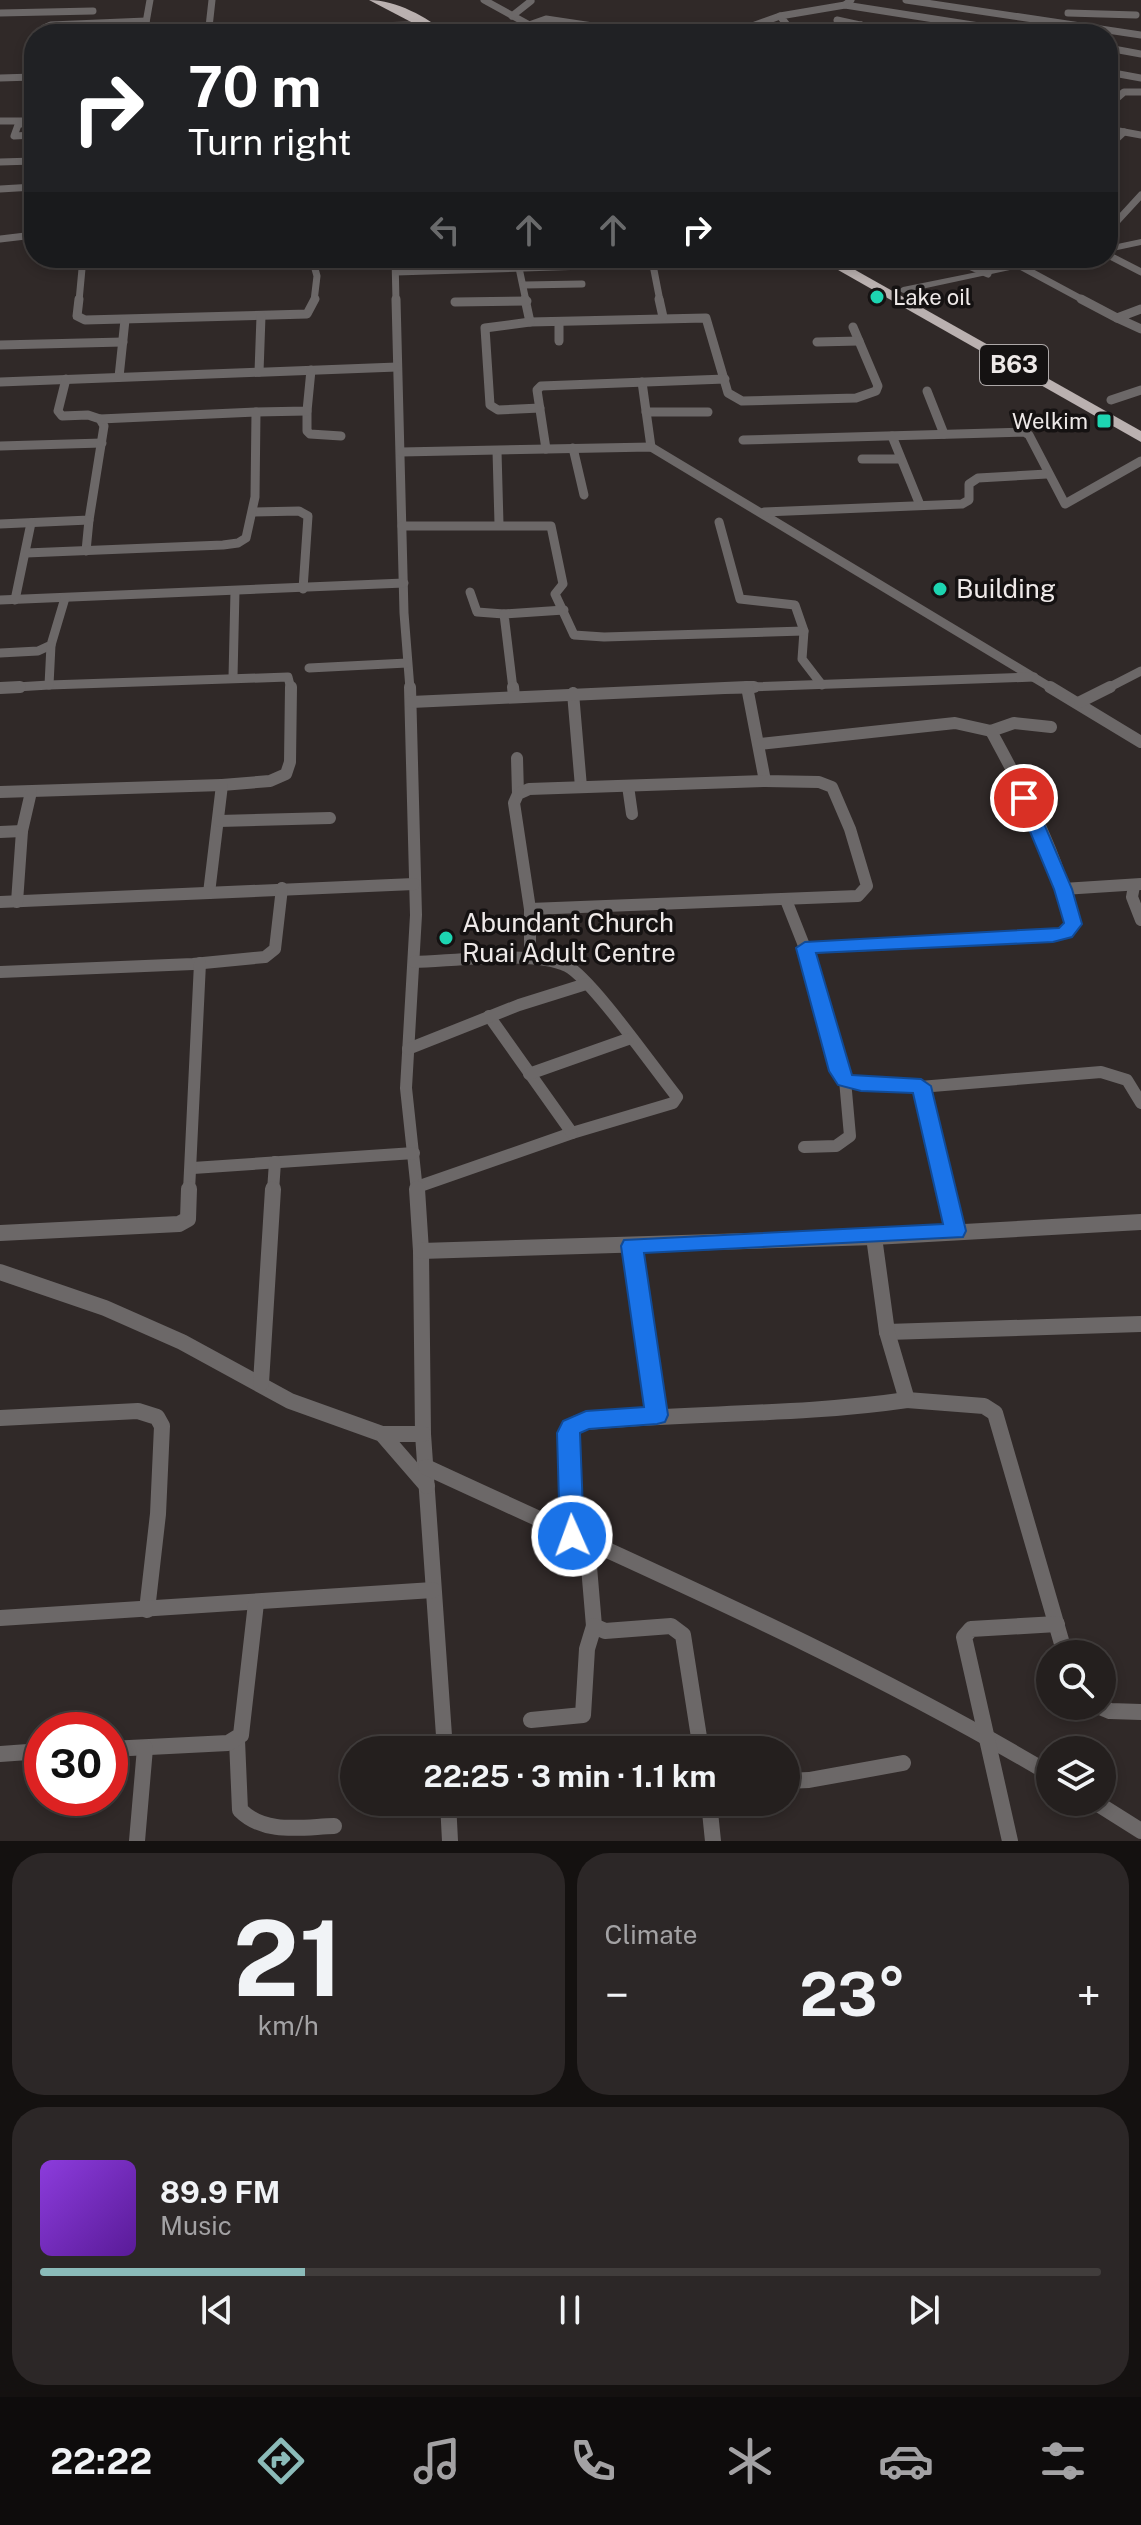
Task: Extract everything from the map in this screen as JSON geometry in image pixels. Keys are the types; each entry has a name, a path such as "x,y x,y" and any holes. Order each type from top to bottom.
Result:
{"highway":[{"path":"360,0 407,24"},
{"path":"378,0 425,24"},
{"path":"390,15 402,11"},
{"name":"B63","path":"842,268 1141,437"},
{"name":"B63","path":"864,268 1141,422"}],"street":[{"path":"91,23 94,0"},
{"path":"146,24 150,0"},
{"path":"210,24 212,0"},
{"path":"484,0 515,13 528,24"},
{"path":"515,13 513,6 519,0"},
{"path":"906,0 1071,24"},
{"path":"515,13 531,1"},
{"path":"759,24 780,16 823,11 848,3 971,24"},
{"path":"0,13 93,11"},
{"path":"1068,13 1135,11 1141,35 1118,31"},
{"path":"780,16 786,24"},
{"path":"532,24 546,19 579,24"},
{"path":"837,20 856,24"},
{"path":"71,24 146,21"},
{"path":"1118,50 1141,54"},
{"path":"1118,74 1141,78"},
{"path":"0,78 24,76"},
{"path":"1118,97 1124,92 1141,92"},
{"path":"0,121 24,120"},
{"path":"24,122 18,125 4,162 24,161"},
{"path":"1118,131 1141,135"},
{"path":"1118,138 1124,132"},
{"path":"14,136 24,136"},
{"path":"0,189 24,188"},
{"path":"1118,215 1141,195"},
{"path":"0,239 24,236"},
{"path":"1118,249 1141,242"},
{"path":"1118,258 1141,272"},
{"path":"81,268 78,319 125,320 304,314 311,310 315,295 316,268"},
{"path":"395,268 416,915 406,1088 421,1251 423,1434 444,1736"},
{"path":"519,268 530,322"},
{"path":"654,268 663,317"},
{"path":"974,268 988,274"},
{"path":"903,290 1012,268"},
{"path":"1024,268 1141,329"},
{"path":"524,285 582,284"},
{"path":"455,302 527,301"},
{"path":"1117,318 1141,309"},
{"path":"259,372 261,316"},
{"path":"540,408 498,410 490,405 485,328 530,322 706,318 730,396 742,401 862,397 876,391 878,386 853,327"},
{"path":"119,377 125,320"},
{"path":"559,322 559,341"},
{"path":"817,342 859,341"},
{"path":"0,345 123,342"},
{"path":"0,382 397,367"},
{"path":"311,370 307,431 310,434 341,436"},
{"path":"66,379 58,411 62,416 88,415 100,419 307,411"},
{"path":"546,449 537,390 544,385 725,379"},
{"path":"642,382 651,447"},
{"path":"1111,400 1141,390"},
{"path":"927,391 944,434"},
{"path":"26,553 240,543 248,537 254,512 256,412"},
{"path":"646,412 708,412"},
{"path":"86,551 104,426 100,419"},
{"path":"743,440 1026,433 1065,504 1141,461"},
{"path":"892,436 920,505"},
{"path":"0,446 102,443"},
{"path":"401,452 651,447 1080,702 1141,742"},
{"path":"573,448 584,495"},
{"path":"497,451 499,524"},
{"path":"862,459 900,459"},
{"path":"764,512 968,502 971,498 969,484 978,478 1047,474"},
{"path":"254,512 299,511 308,516 303,589"},
{"path":"0,524 89,520"},
{"path":"719,522 740,599 795,605 804,631 802,659 822,685"},
{"path":"15,600 31,523"},
{"path":"402,526 551,526 563,584 555,594 574,635 804,631"},
{"path":"0,600 404,583"},
{"path":"233,677 235,591"},
{"path":"470,592 477,612 504,614 564,610"},
{"path":"49,685 51,645 65,598"},
{"path":"504,614 514,696"},
{"path":"0,653 33,652 51,645"},
{"path":"309,668 407,663"},
{"path":"1080,702 1141,671"},
{"path":"0,688 281,675 291,680 290,762 286,774 270,781 0,792"},
{"path":"411,702 573,693 1034,677"},
{"path":"747,687 765,781"},
{"path":"573,693 581,787"},
{"path":"759,744 955,723 991,731 1014,723 1051,727"},
{"path":"805,948 1053,936 1065,933 1073,924 1063,889 1034,820 991,731"},
{"path":"517,758 518,794 514,803 530,909 530,958"},
{"path":"518,794 529,789 819,782 832,787 850,829 867,886 858,896 530,909"},
{"path":"209,893 222,785"},
{"path":"628,786 632,814"},
{"path":"17,902 22,831 31,792"},
{"path":"219,821 330,818"},
{"path":"0,832 22,831"},
{"path":"0,902 414,884"},
{"path":"1063,889 1138,885 1132,897 1141,920"},
{"path":"0,972 200,963 272,954 282,888"},
{"path":"786,900 805,948 839,1071 845,1080 850,1136 842,1144 804,1147"},
{"path":"414,962 530,958 564,964 586,984 619,1023 628,1039 677,1100 417,1187"},
{"path":"0,1233 184,1222 188,1219 193,1168 200,963"},
{"path":"408,1049 489,1016 586,984"},
{"path":"489,1016 572,1133"},
{"path":"529,1074 628,1039"},
{"path":"845,1080 861,1084 921,1086 1090,1072 1120,1076 1130,1081 1141,1103"},
{"path":"921,1086 955,1231"},
{"path":"193,1168 414,1153"},
{"path":"261,1383 275,1162"},
{"path":"421,1251 874,1237 1141,1222"},
{"path":"874,1237 887,1332 907,1400"},
{"path":"632,1246 657,1415"},
{"path":"0,1272 105,1308 182,1342 290,1401 382,1434 423,1434"},
{"path":"887,1332 1141,1324"},
{"path":"531,1720 583,1715 587,1649 594,1626 580,1540 569,1433 571,1427 586,1420 802,1408 847,1409 907,1400 984,1406 995,1413 1061,1640"},
{"path":"0,1418 138,1411 157,1417 162,1426 159,1499 147,1610"},
{"path":"382,1434 427,1486"},
{"path":"426,1467 580,1540 799,1636 911,1692 1036,1766"},
{"path":"0,1618 433,1590"},
{"path":"256,1603 241,1735 237,1740 240,1810 258,1833 334,1826"},
{"path":"1010,1841 964,1637 966,1632 1057,1624"},
{"path":"594,1626 605,1631 671,1626 679,1629 683,1635 699,1736"},
{"path":"1116,1711 1141,1712"},
{"path":"128,1748 237,1740"},
{"path":"137,1841 145,1748"},
{"path":"0,1754 24,1752"},
{"path":"800,1780 903,1763"},
{"path":"1116,1815 1141,1831"},
{"path":"449,1816 450,1841"},
{"path":"710,1816 713,1841"}],"place":[{"name":"Lake oil","path":"877,297"},
{"name":"Welkim","path":"1104,421"},
{"name":"Building","path":"940,589"},
{"name":"Abundant Church Ruai Adult Centre","path":"446,938"}],"route":[{"path":"572,1536 571,1427 586,1420 657,1415 632,1246 955,1231 921,1086 861,1084 845,1080 839,1071 805,948 1053,936 1071,929 1072,918 1063,889 1024,798"}]}
